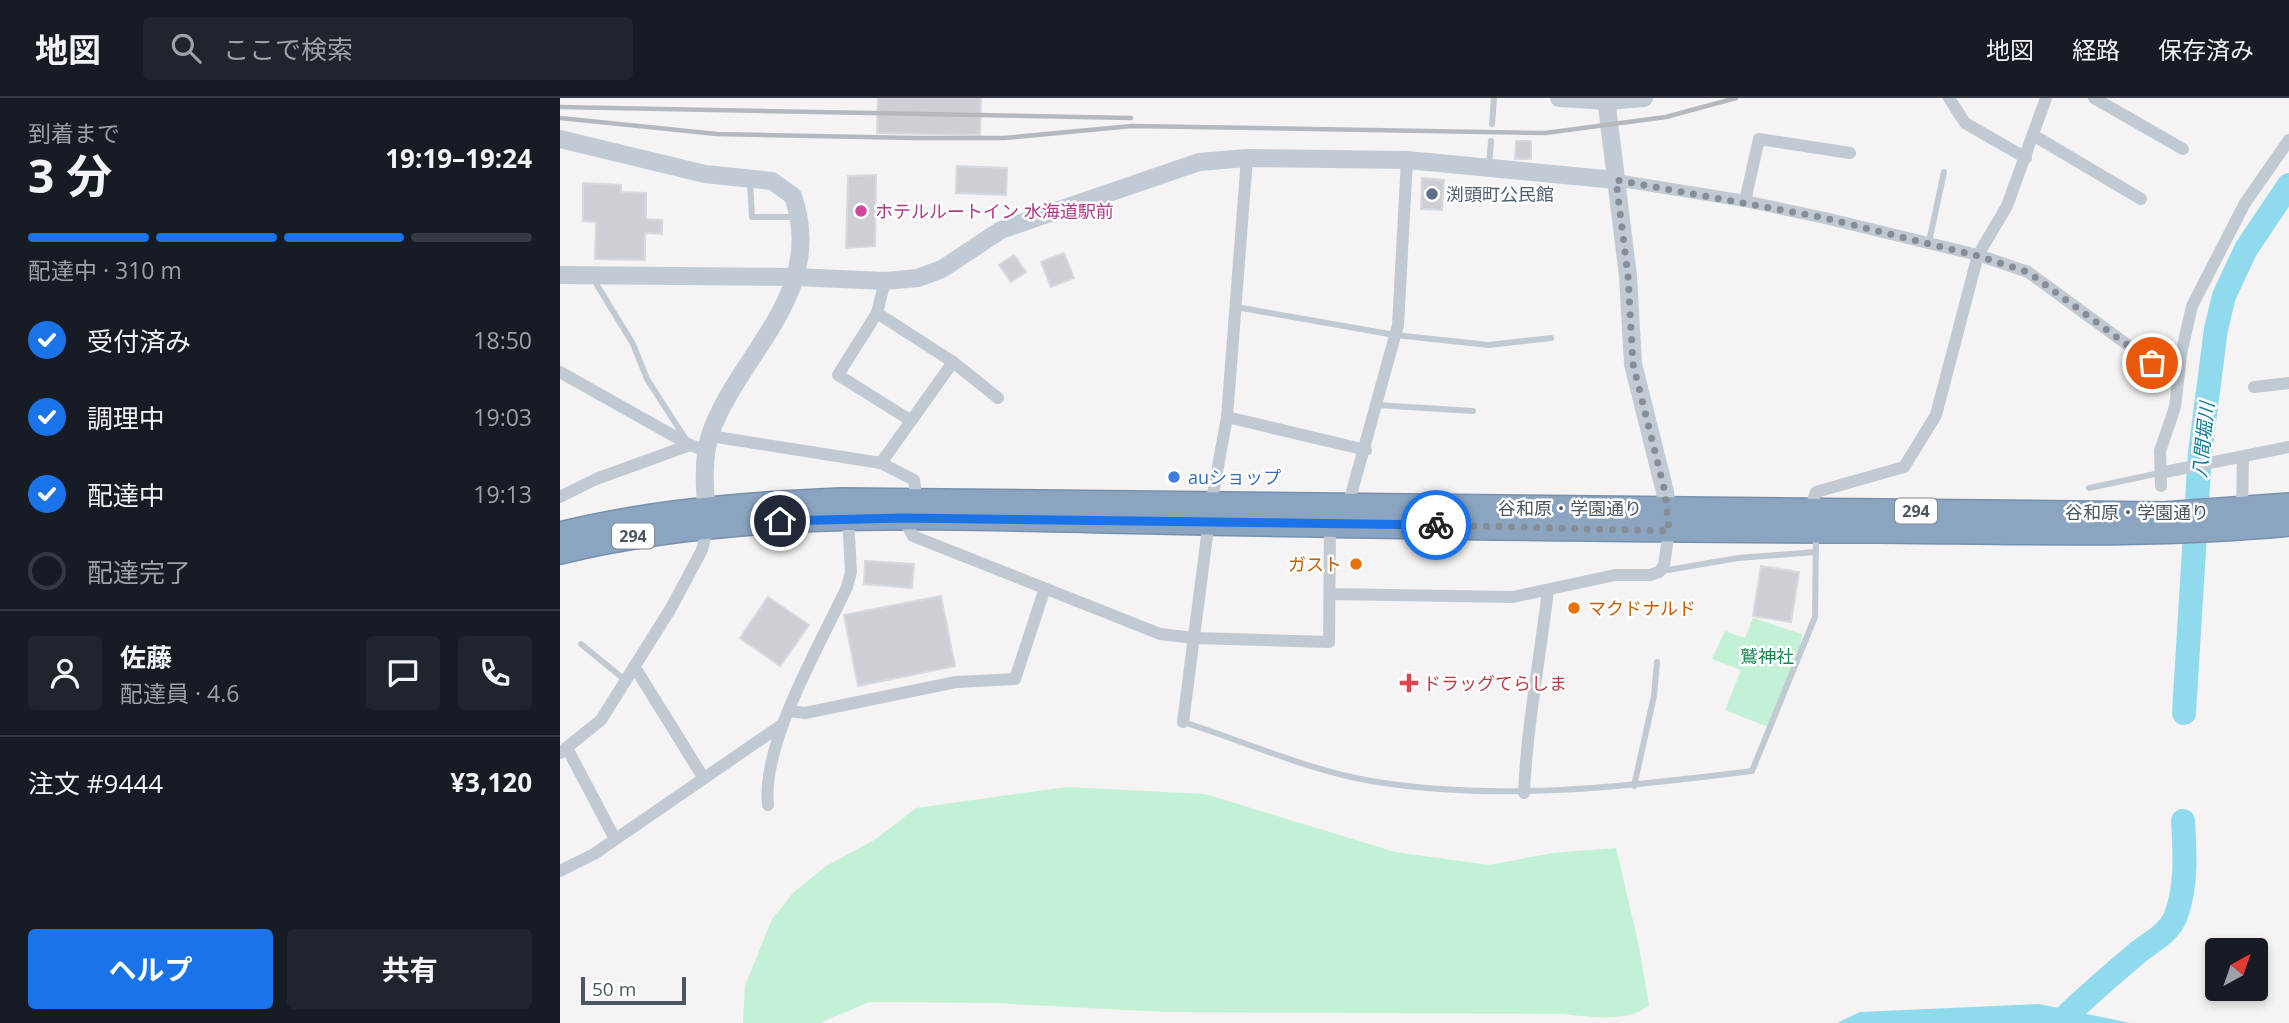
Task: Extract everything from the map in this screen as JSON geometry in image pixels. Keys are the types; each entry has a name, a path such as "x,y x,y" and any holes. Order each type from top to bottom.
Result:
{"highway":[{"name":"谷和原・学園通り","path":"560,552 707,517 841,500 910,510 1210,514 1330,523 1669,520"},
{"name":"谷和原・学園通り","path":"1210,514 1348,506 1669,520 1814,531 2163,522 2234,517 2289,505"},
{"name":"谷和原・学園通り","path":"560,534 627,518 848,520 910,510"},
{"name":"谷和原・学園通り","path":"2234,517 2289,524"}],"street":[{"path":"1559,98 1644,98"},
{"path":"1949,98 1965,123 2026,158"},
{"path":"1814,531 1816,492 1904,467 1936,415 1978,256 2007,206 2046,98"},
{"path":"2094,98 2183,149"},
{"path":"1330,594 1513,597 1615,575 1638,577 1659,572 1664,565 1669,520 1633,364 1628,276 1607,100"},
{"path":"2033,135 2141,200"},
{"path":"560,139 705,174 772,181 789,190 798,217 795,277 782,313 702,444 707,517 702,550 671,608 601,720 564,750 615,839"},
{"path":"1745,201 1759,139 1850,153"},
{"path":"2161,486 2164,472 2160,451 2175,407 2176,381 2192,306 2245,203 2289,140"},
{"path":"560,275 795,277 884,281 918,278 942,269 1001,230 1199,162 1247,158 1407,160 1616,180 1745,201 1978,256 2028,272 2176,381"},
{"path":"1183,722 1210,514 1227,416 1247,158"},
{"path":"1348,506 1366,450 1395,335 1407,160"},
{"path":"884,281 877,313 838,375 910,420"},
{"path":"877,313 953,362 998,398"},
{"path":"881,463 953,362"},
{"path":"560,372 702,444 881,463 914,480 910,510 913,536 1044,591 1160,634 1194,638 1329,642 1330,523"},
{"path":"2254,387 2289,383"},
{"path":"1227,416 1366,450"},
{"path":"560,497 596,479 702,444"},
{"path":"2164,472 2289,447"},
{"path":"2234,517 2239,458"},
{"path":"768,805 771,769 783,724 847,587 851,572 848,520"},
{"path":"1524,793 1527,733 1540,665 1548,590"},
{"path":"790,711 805,713 956,682 1015,679 1044,591"},
{"path":"634,666 703,777"},
{"path":"560,871 615,839 783,724"}],"lane":[{"path":"1492,124 1494,98"},
{"path":"1489,168 1492,141"},
{"path":"1928,244 1944,172"},
{"path":"750,179 752,217 798,217"},
{"path":"595,275 597,285 634,344 647,379 702,444"},
{"path":"1236,307 1395,335 1489,345 1550,338"},
{"path":"1377,405 1473,411"},
{"path":"2090,488 2164,472"},
{"path":"1183,722 1369,780 1443,790 1524,793 1634,786 1752,771 1815,617 1814,531 1738,558 1659,572"},
{"path":"581,644 625,680"},
{"path":"1634,786 1654,696 1657,663"}],"green space":[{"name":"鷲神社","path":"1753,618 1802,634 1799,653 1768,727 1725,710 1741,670 1712,659 1725,631 1745,638"},
{"path":"1067,787 1205,794 1395,852 1489,865 1552,853 1616,848 1638,942 1649,1005 1631,1014 1609,1017 1563,1014 1165,1012 994,1003 869,1002 820,1023 743,1023 745,986 772,919 794,892 826,866 876,839 916,808"}],"water":[{"path":"2039,1004 2130,1023 1837,1023 1860,1012"}],"building":[{"path":"878,98 981,98 980,135 877,133"},
{"path":"1516,141 1531,141 1531,159 1515,159"},
{"path":"957,166 1007,168 1006,195 956,193"},
{"name":"ホテルルートイン 水海道駅前","path":"876,175 875,246 846,248 848,176"},
{"name":"渕頭町公民館","path":"1422,178 1444,180 1442,210 1421,209"},
{"path":"583,183 621,185 621,192 646,193 646,219 662,220 662,234 645,233 645,260 595,259 596,222 583,221"},
{"path":"1064,253 1074,278 1051,287 1041,262"},
{"path":"1014,255 1026,272 1011,282 999,265"},
{"path":"865,561 914,564 912,588 864,584"},
{"path":"1761,566 1799,572 1791,622 1753,616"},
{"path":"941,596 955,666 858,686 844,615"},
{"path":"768,597 809,625 780,666 740,638"}],"waterway":[{"name":"八間堀川","path":"2184,713 2200,453 2216,329 2224,296 2246,249 2289,185"},
{"name":"八間堀川","path":"2059,1023 2172,924 2179,907 2183,883 2183,821"}],"railway":[{"path":"560,118 717,134 915,138 1004,138 1132,126 1545,133 1666,117 1736,98"},
{"path":"560,107 1131,118"}],"way so far":[{"path":"1436,525 1669,531 1665,492 1633,364 1628,276 1616,180 1745,201 1825,218 1978,256 2028,272 2152,363"}],"place":[{"name":"渕頭町公民館","path":"1432,194"},
{"name":"ホテルルートイン 水海道駅前","path":"861,211"},
{"name":"auショップ","path":"1174,477"},
{"name":"ガスト","path":"1356,564"},
{"name":"マクドナルド","path":"1574,608"},
{"name":"ドラッグてらしま","path":"1409,683"}],"route":[{"path":"780,521 903,518 1436,525"}]}
